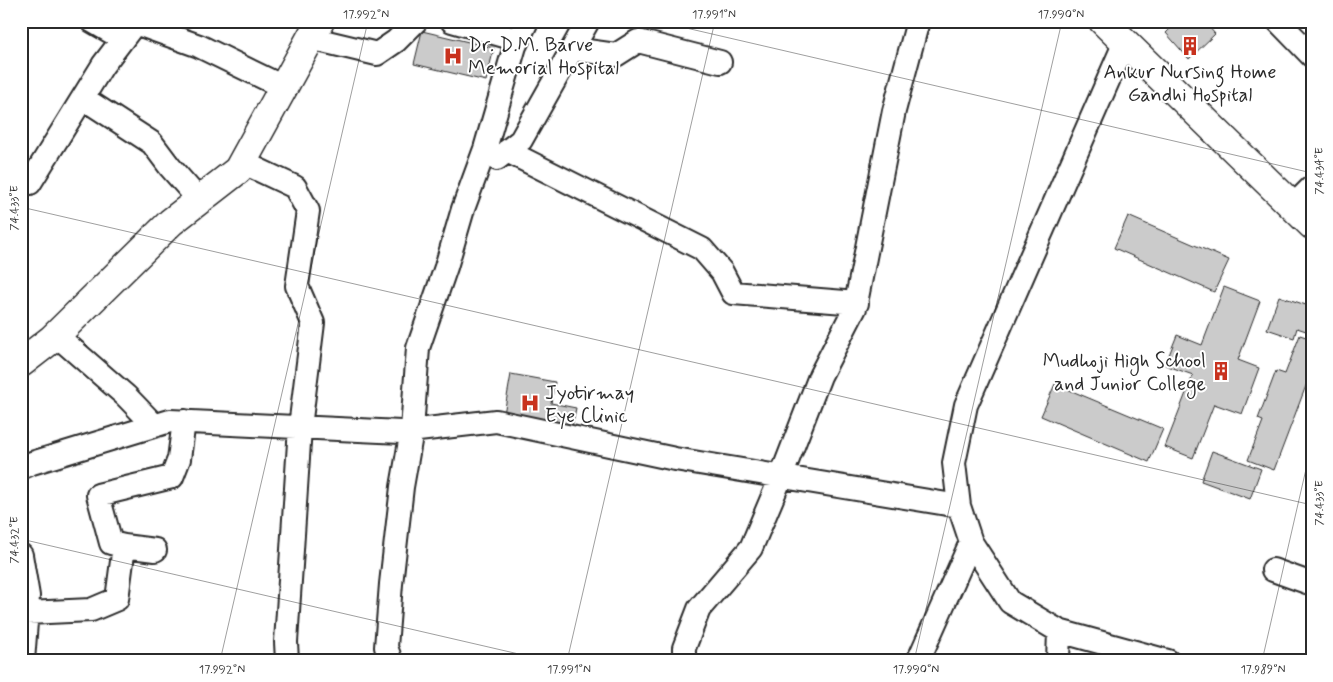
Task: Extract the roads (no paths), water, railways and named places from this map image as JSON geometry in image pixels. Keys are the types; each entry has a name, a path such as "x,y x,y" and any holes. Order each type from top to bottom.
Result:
{"street":[{"path":"92,21 123,39"},
{"path":"21,363 56,335 171,222 238,170 315,30 377,54 396,40 416,21"},
{"path":"392,661 386,647 391,584 402,487 412,430 418,348 485,149 515,46 523,31 452,21"},
{"path":"475,175 521,140 588,21"},
{"path":"684,661 684,648 699,609 751,548 820,376 857,303 894,111 918,21"},
{"path":"1278,21 1312,56"},
{"path":"30,183 102,66 135,23 199,46 283,88"},
{"path":"1168,661 1059,631 1010,602 971,542 959,506 954,463 966,405 1111,27 1312,226"},
{"path":"573,49 616,55 638,41 720,62"},
{"path":"83,98 152,143 199,200"},
{"path":"507,151 702,249 722,272 733,293 857,303"},
{"path":"242,162 295,187 308,211 297,286 313,323 300,427 286,642 287,661"},
{"path":"1293,206 1312,186"},
{"path":"56,335 126,396 155,426"},
{"path":"21,468 170,421 401,432 496,421 675,459 959,506"},
{"path":"155,550 111,543 98,495 172,477 179,459 184,421"},
{"path":"918,661 971,542"},
{"path":"27,613 92,610 117,599 124,546"},
{"path":"21,555 28,596 23,661"},
{"path":"1273,570 1312,584"},
{"path":"1058,661 1059,631"}],"place":[{"name":"Ankur Nursing Home Gandhi Hospital","path":"1190,46"},
{"name":"Dr. D.M. Barve Memorial Hospital","path":"453,56"},
{"name":"Mudhoji High School and Junior College","path":"1221,371"},
{"name":"Jyotirmay Eye Clinic","path":"530,403"}]}
